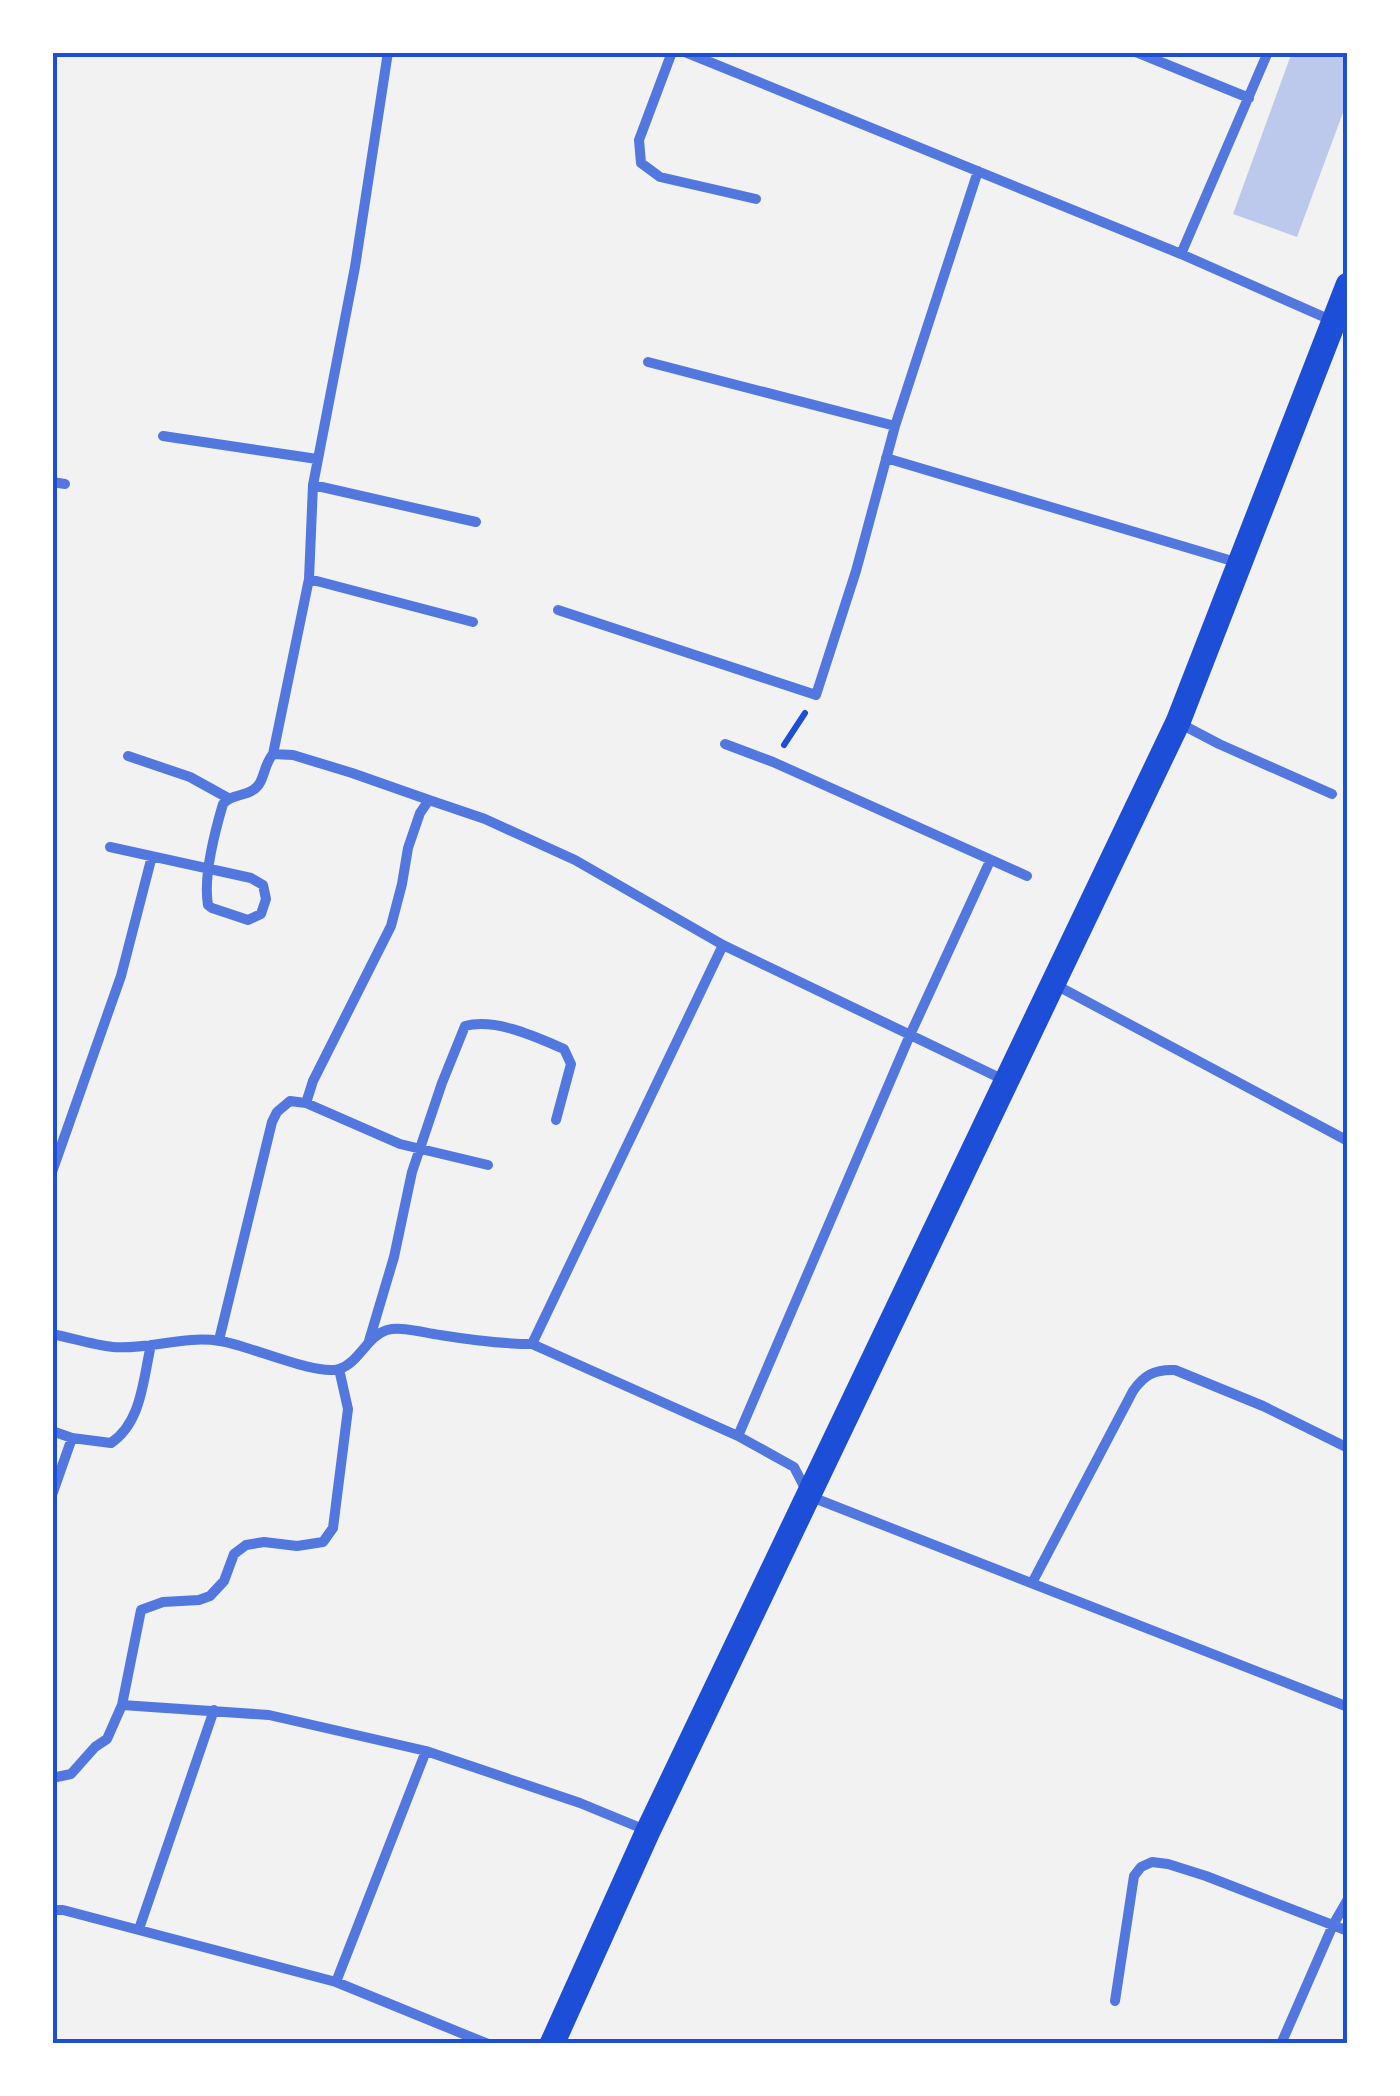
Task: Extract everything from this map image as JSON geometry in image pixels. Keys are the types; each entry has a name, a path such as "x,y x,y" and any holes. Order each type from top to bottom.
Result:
{"main road":[{"path":"552,2044 648,1832 1178,722 1348,285"}],"street":[{"path":"110,848 152,856 210,870 251,878 263,885 266,899 261,914 248,920 212,908 206,898 210,870 222,804 228,798 256,789 272,754 309,579 317,459 355,267 388,52"},
{"path":"672,52 639,140 641,163 660,178 756,200"},
{"path":"685,52 1181,254 1334,321"},
{"path":"1136,52 1249,98"},
{"path":"1181,254 1268,52"},
{"path":"558,610 816,696 856,571 895,426 978,171"},
{"path":"648,362 895,426"},
{"path":"163,436 317,459"},
{"path":"886,458 1239,563"},
{"path":"52,482 65,484"},
{"path":"313,486 476,522"},
{"path":"309,579 473,622"},
{"path":"1178,722 1332,794"},
{"path":"724,744 773,762 1027,876"},
{"path":"272,754 292,755 352,772 485,819 575,860 723,945 1007,1082"},
{"path":"128,756 190,777 228,798"},
{"path":"306,1103 313,1081 391,926 414,826 429,800"},
{"path":"52,1172 120,976 152,856"},
{"path":"738,1436 910,1034 990,861"},
{"path":"532,1344 723,945"},
{"path":"1054,984 1348,1140"},
{"path":"369,1342 394,1256 412,1172 465,1026 478,1023 564,1049 571,1064 556,1120"},
{"path":"219,1340 272,1122 290,1101 306,1103 420,1150 488,1165"},
{"path":"52,1334 112,1347 184,1339 219,1340 314,1368 339,1369 386,1330 500,1344 532,1344 738,1436 794,1467 809,1496 1348,1707"},
{"path":"52,1432 112,1443 123,1435 140,1396 151,1345"},
{"path":"52,1778 71,1774 107,1739 122,1704 141,1610 163,1602 210,1596 224,1581 234,1554 246,1545 324,1542 333,1528 348,1409 339,1369"},
{"path":"1032,1583 1134,1390 1151,1373 1175,1370 1263,1406 1348,1448"},
{"path":"52,1495 72,1438"},
{"path":"122,1704 270,1715 426,1751 580,1803 648,1832"},
{"path":"139,1929 214,1710"},
{"path":"336,1982 426,1751"},
{"path":"1115,2000 1134,1876 1152,1862 1206,1876 1348,1931"},
{"path":"1281,2044 1348,1899"},
{"path":"52,1910 336,1982 488,2044"}],"path":[{"path":"773,762 816,696"}],"building":[{"path":"1292,52 1348,52 1348,99 1297,237 1233,214"}]}
